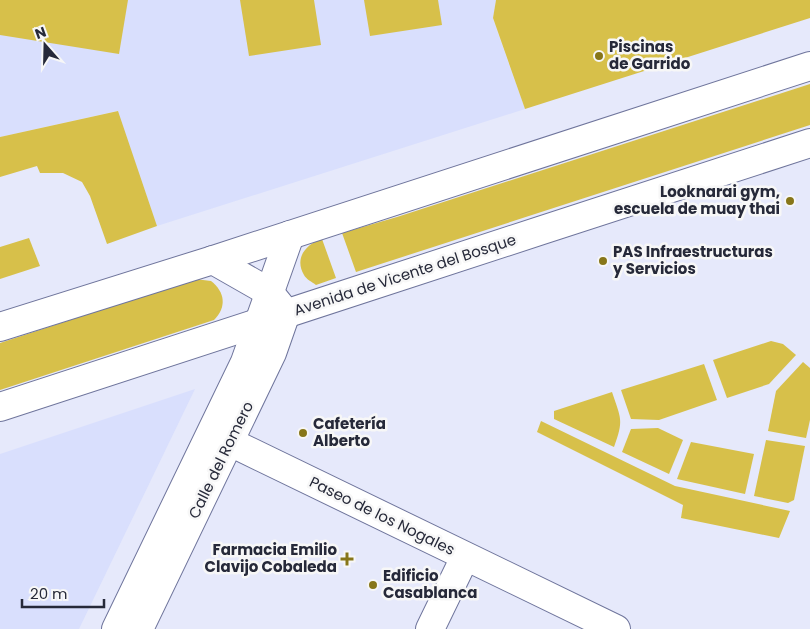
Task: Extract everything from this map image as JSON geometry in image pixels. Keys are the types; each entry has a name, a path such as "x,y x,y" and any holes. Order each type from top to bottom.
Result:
{"main road":[{"path":"0,327 213,260 810,66"},
{"name":"Avenida de Vicente del Bosque","path":"0,407 259,321 810,143"},
{"name":"Calle del Romero","path":"116,629 245,362 290,235"},
{"path":"213,260 270,292 286,313"},
{"name":"Calle del Romero","path":"139,629 272,353 286,313"},
{"name":"Paseo de los Nogales","path":"230,442 616,629"},
{"path":"430,629 465,557"}],"shaded area":[{"path":"0,0 496,0 493,19 525,109 157,226 117,111 0,137"},
{"path":"0,0 128,0 119,54 0,35"},
{"path":"240,0 314,0 321,45 249,56"},
{"path":"364,0 438,0 442,25 370,36"},
{"name":"Piscinas de Garrido","path":"496,0 810,0 810,18 525,109 493,18"},
{"path":"810,84 810,125 356,272 342,233"},
{"path":"118,111 157,226 107,244 90,196 82,182 63,173 40,173 37,166 0,177 0,137"},
{"path":"29,238 40,266 0,279 0,247"},
{"path":"322,239 336,278 316,285 305,276 300,263 303,252 311,244"},
{"path":"195,279 211,281 222,295 221,310 214,320 0,390 0,343"},
{"path":"771,341 783,344 796,355 769,384 727,398 713,360"},
{"path":"803,362 810,368 810,420 806,438 768,431 776,391"},
{"path":"704,364 717,400 659,420 631,419 621,390"},
{"path":"195,389 79,629 0,629 0,454"},
{"path":"612,392 620,419 619,431 614,447 554,419 554,411"},
{"path":"541,421 675,486 790,511 779,538 681,518 683,505 537,432"},
{"path":"658,428 683,440 669,474 622,452 631,429"},
{"path":"766,440 805,446 794,500 788,503 754,496"},
{"path":"691,442 754,454 745,494 677,479"}],"place":[{"name":"Piscinas de Garrido","path":"599,56"},
{"name":"Looknarai gym, escuela de muay thai","path":"790,201"},
{"name":"PAS Infraestructuras y Servicios","path":"603,261"},
{"name":"Cafetería Alberto","path":"303,433"},
{"name":"Farmacia Emilio Clavijo Cobaleda","path":"347,559"},
{"name":"Edificio Casablanca","path":"373,585"}]}
